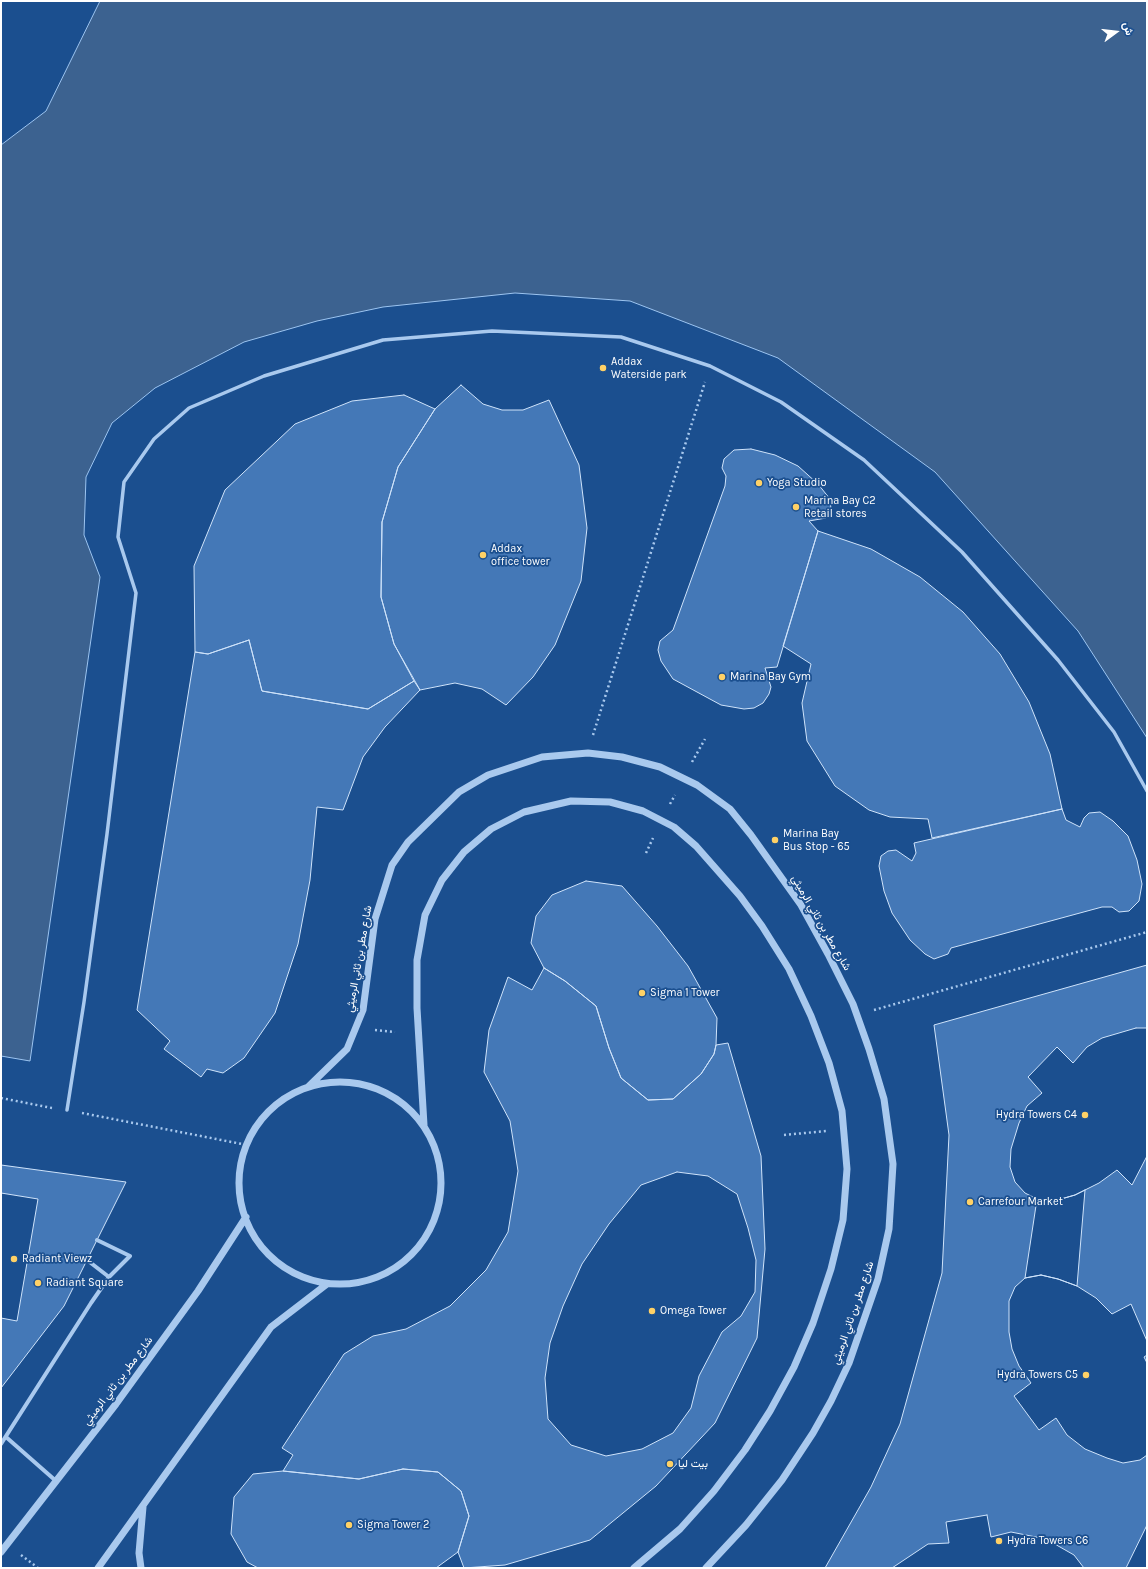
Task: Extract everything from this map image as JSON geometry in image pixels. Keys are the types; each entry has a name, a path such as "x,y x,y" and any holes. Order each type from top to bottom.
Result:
{"street":[{"path":"67,1110 107,834 136,593 118,537 124,482 154,439 189,408 264,376 383,340 492,331 621,337 710,366 781,402 864,460 962,552 1072,678 1114,732 1147,791"},
{"name":"شارع مطر بن ثاني الرميثي","path":"309,1086 347,1049 361,1016 374,919 392,865 408,842 459,792 488,775 542,757 588,753 622,757 660,767 697,785 730,809 776,869 801,905 828,954 856,1015 884,1099 893,1164 889,1229 878,1279 849,1363 813,1433 782,1480 746,1525 706,1568"},
{"path":"424,1125 416,1008 417,960 425,915 442,880 464,852 491,829 524,812 571,801 610,802 643,811 674,827 696,846 740,896 762,926 789,969 802,996 829,1063 842,1111 847,1169 843,1220 831,1269 813,1323 794,1366 770,1411 745,1450 714,1491 680,1529 634,1568"},
{"path":"341,1081 373,1087 401,1102 424,1125 438,1155 442,1189 435,1221 417,1250 391,1271 360,1283 327,1284 292,1272 264,1249 246,1217 240,1193 240,1175 247,1145 261,1119 283,1099 309,1086 341,1081"},
{"name":"شارع مطر بن ثاني الرميثي","path":"1,1552 116,1404 198,1291 246,1217"},
{"path":"1,1444 109,1277 130,1256 97,1240"},
{"path":"87,1260 109,1277"},
{"path":"98,1568 271,1327 327,1284"},
{"path":"6,1437 56,1481"},
{"path":"141,1568 139,1553 144,1505"}],"path":[{"path":"588,753 710,366"},
{"path":"856,1015 1147,932"},
{"path":"374,1030 395,1032"},
{"path":"1,1098 247,1145"}],"water":[{"path":"100,1 1147,1 1147,738 1078,631 935,472 778,358 630,301 515,293 383,307 317,321 244,342 155,388 112,423 86,477 84,535 100,577 30,1061 1,1056 1,145 46,111"}],"building":[{"name":"Addax office tower","path":"461,385 483,404 502,410 523,410 549,400 579,465 587,528 581,581 555,645 533,677 506,705 482,689 455,683 420,690 394,644 381,597 382,522 398,467 435,409"},
{"path":"404,395 435,409 398,467 382,522 381,597 394,644 414,681 368,709 262,691 249,640 208,654 195,652 194,566 225,490 295,424 352,401"},
{"path":"751,449 775,455 798,466 818,484 830,499 831,509 826,518 809,521 818,531 777,667 765,668 771,687 769,694 763,703 754,708 744,709 721,705 673,679 661,661 658,650 660,641 673,630 725,486 726,476 722,468 724,459 734,450"},
{"path":"818,531 871,549 920,577 963,612 1000,654 1029,702 1050,754 1062,809 932,838 928,819 890,817 869,810 835,786 807,741 802,703 811,664 783,646"},
{"path":"249,640 262,691 368,709 414,681 420,690 385,727 363,757 343,810 317,807 310,880 298,944 275,1013 244,1058 223,1073 207,1069 201,1077 164,1049 170,1041 137,1010 195,652 208,654"},
{"path":"1062,809 1066,820 1080,827 1084,818 1089,813 1100,812 1113,821 1128,836 1137,860 1142,884 1139,901 1129,911 1119,912 1112,907 1102,907 951,948 948,954 934,959 925,954 910,940 892,913 884,891 879,866 881,856 888,851 896,850 912,861 916,853 914,843"},
{"name":"Sigma 1 Tower","path":"586,881 622,886 657,926 688,966 717,1018 716,1045 714,1054 701,1074 673,1099 648,1100 621,1078 609,1048 596,1006 565,981 544,968 531,943 536,916 552,895"},
{"path":"1147,965 1147,1525 1126,1568 825,1568 871,1487 900,1424 942,1273 949,1135 934,1025"},
{"path":"544,968 565,981 596,1006 609,1048 621,1078 648,1100 673,1099 701,1074 714,1054 716,1045 728,1043 761,1156 765,1249 757,1338 715,1423 656,1486 590,1540 505,1565 464,1568 458,1552 469,1516 461,1491 438,1472 403,1469 359,1479 283,1471 293,1455 282,1448 344,1354 373,1336 406,1329 450,1306 486,1270 508,1232 518,1171 510,1121 484,1072 489,1030 508,977 532,990"},
{"name":"Hydra Towers C4","path":"1136,1028 1147,1028 1147,1156 1132,1185 1117,1170 1099,1183 1075,1195 1054,1201 1037,1199 1025,1193 1015,1182 1010,1167 1011,1149 1019,1123 1027,1106 1042,1093 1028,1077 1057,1047 1073,1063 1087,1047 1102,1038"},
{"name":"Radiant Square","path":"1,1165 126,1182 64,1306 1,1388"},
{"name":"Omega Tower","path":"677,1172 708,1176 737,1194 756,1260 755,1292 741,1316 722,1332 699,1376 691,1408 673,1433 642,1449 606,1456 571,1445 548,1419 545,1378 550,1343 563,1306 582,1264 609,1224 641,1185"},
{"path":"1085,1190 1077,1286 1041,1275 1025,1278 1037,1199 1054,1201 1075,1195"},
{"name":"Radiant Viewz","path":"1,1193 38,1199 17,1321 1,1318"},
{"name":"Hydra Towers C5","path":"1041,1275 1077,1286 1096,1298 1112,1314 1131,1304 1147,1341 1147,1355 1144,1357 1147,1363 1147,1455 1140,1460 1123,1463 1085,1449 1067,1435 1056,1418 1039,1430 1014,1396 1031,1383 1019,1366 1012,1349 1009,1332 1009,1301 1015,1287 1025,1278"},
{"name":"Sigma Tower 2","path":"403,1469 438,1472 461,1491 469,1516 458,1552 436,1568 258,1568 247,1562 231,1534 234,1497 253,1474 283,1471 359,1479"},
{"name":"Hydra Towers C6","path":"987,1515 991,1537 1011,1532 1046,1539 1074,1555 1084,1568 892,1568 928,1544 949,1543 946,1522"}],"place":[{"name":"Addax Waterside park","path":"603,368"},
{"name":"Yoga Studio","path":"759,483"},
{"name":"Marina Bay C2 Retail stores","path":"796,507"},
{"name":"Addax office tower","path":"483,555"},
{"name":"Marina Bay Gym","path":"722,677"},
{"name":"Marina Bay Bus Stop - 65","path":"775,840"},
{"name":"Sigma 1 Tower","path":"642,993"},
{"name":"Hydra Towers C4","path":"1085,1115"},
{"name":"Carrefour Market","path":"970,1202"},
{"name":"Radiant Viewz","path":"14,1259"},
{"name":"Radiant Square","path":"38,1283"},
{"name":"Omega Tower","path":"652,1311"},
{"name":"Hydra Towers C5","path":"1086,1375"},
{"name":"بيت ليا","path":"670,1464"},
{"name":"Sigma Tower 2","path":"349,1525"},
{"name":"Hydra Towers C6","path":"999,1541"}]}
